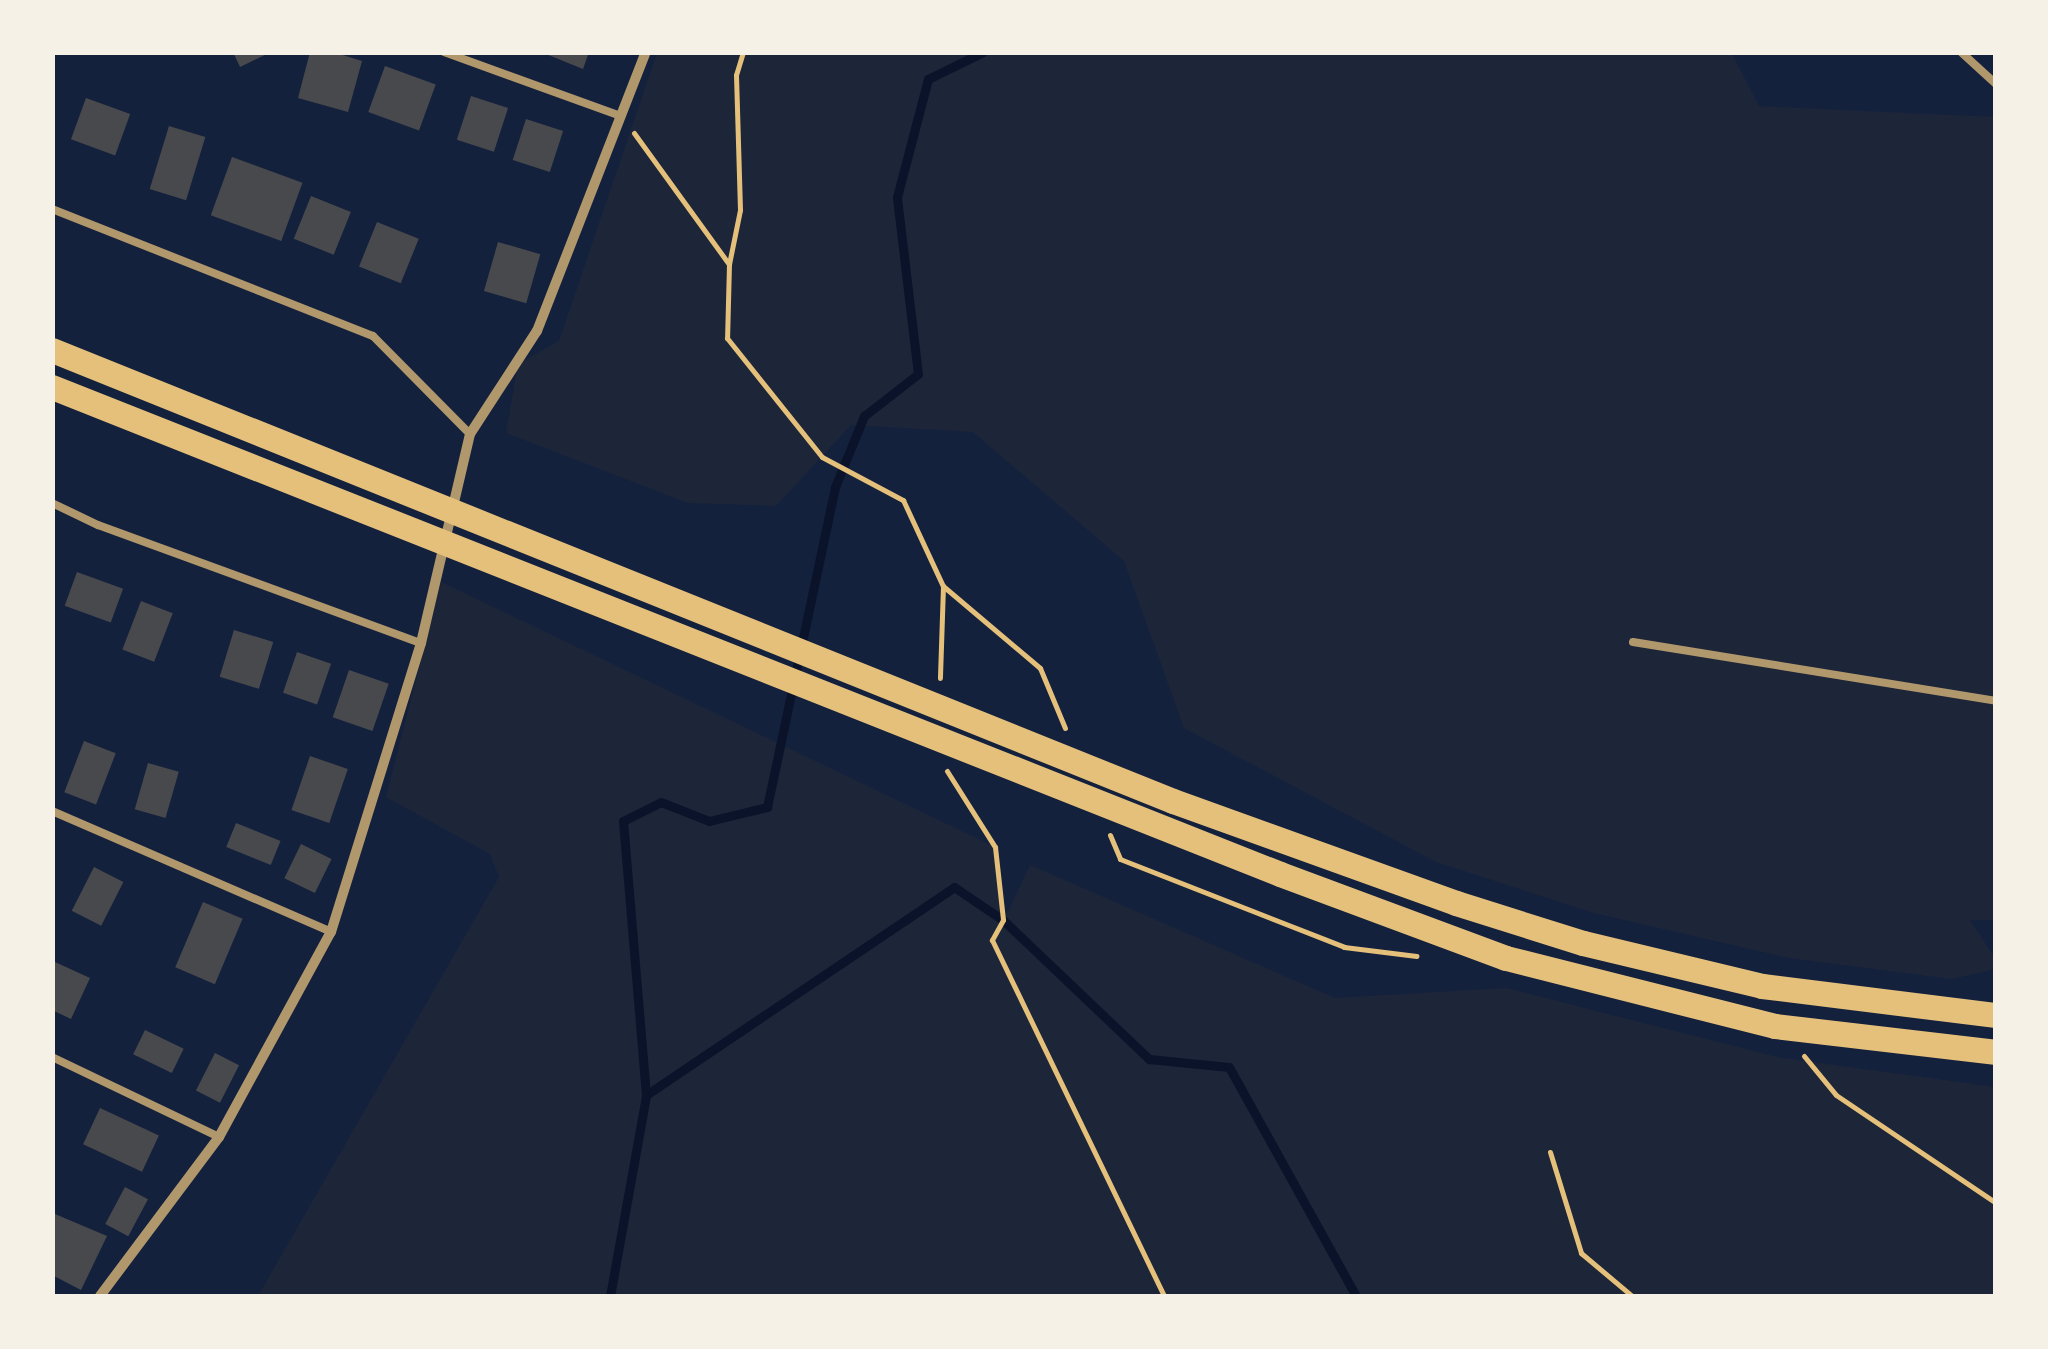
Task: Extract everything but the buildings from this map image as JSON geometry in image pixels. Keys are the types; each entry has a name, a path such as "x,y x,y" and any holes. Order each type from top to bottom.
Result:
{"main road":[{"path":"52,350 1173,801 1456,903 1584,943 1762,986 1996,1015"},
{"path":"52,388 1280,874 1506,958 1775,1026 1910,1045 1996,1052"}],"street":[{"path":"100,1296 219,1137 331,932 421,643 470,434 537,330 646,52"}],"lane":[{"path":"444,52 622,116"},
{"path":"1960,52 1996,84"},
{"path":"52,210 373,336 470,434"},
{"path":"52,503 98,526 421,643"},
{"path":"1632,642 1996,702"},
{"path":"52,811 331,932"},
{"path":"52,1057 219,1137"}],"path":[{"path":"743,52 736,75 740,210 730,264 726,338 822,457 903,500"},
{"path":"622,116 730,264"},
{"path":"926,670 944,677"},
{"path":"1054,721 1073,728"},
{"path":"996,848 1003,920 992,940 1164,1296"},
{"path":"1550,1152 1581,1253 1632,1296"}],"shaded area":[{"path":"1731,52 1759,106 1995,117 1996,920 1970,920 1995,958 1995,969 1952,979 1789,958 1594,913 1436,862 1184,728 1124,561 973,432 851,425 776,506 688,503 506,433 518,364 559,341 657,53"},
{"path":"441,582 995,847 1005,918 1030,865 1335,998 1506,988 1777,1057 1995,1087 1995,1296 258,1296 499,877 490,854 386,797"}],"waterway":[{"path":"610,1296 646,1095 623,821 661,802 709,821 767,807 835,487 864,416 918,374 897,197 928,79 983,52"},
{"path":"646,1095 954,887 1003,920 1149,1059 1229,1067 1356,1296"}]}
